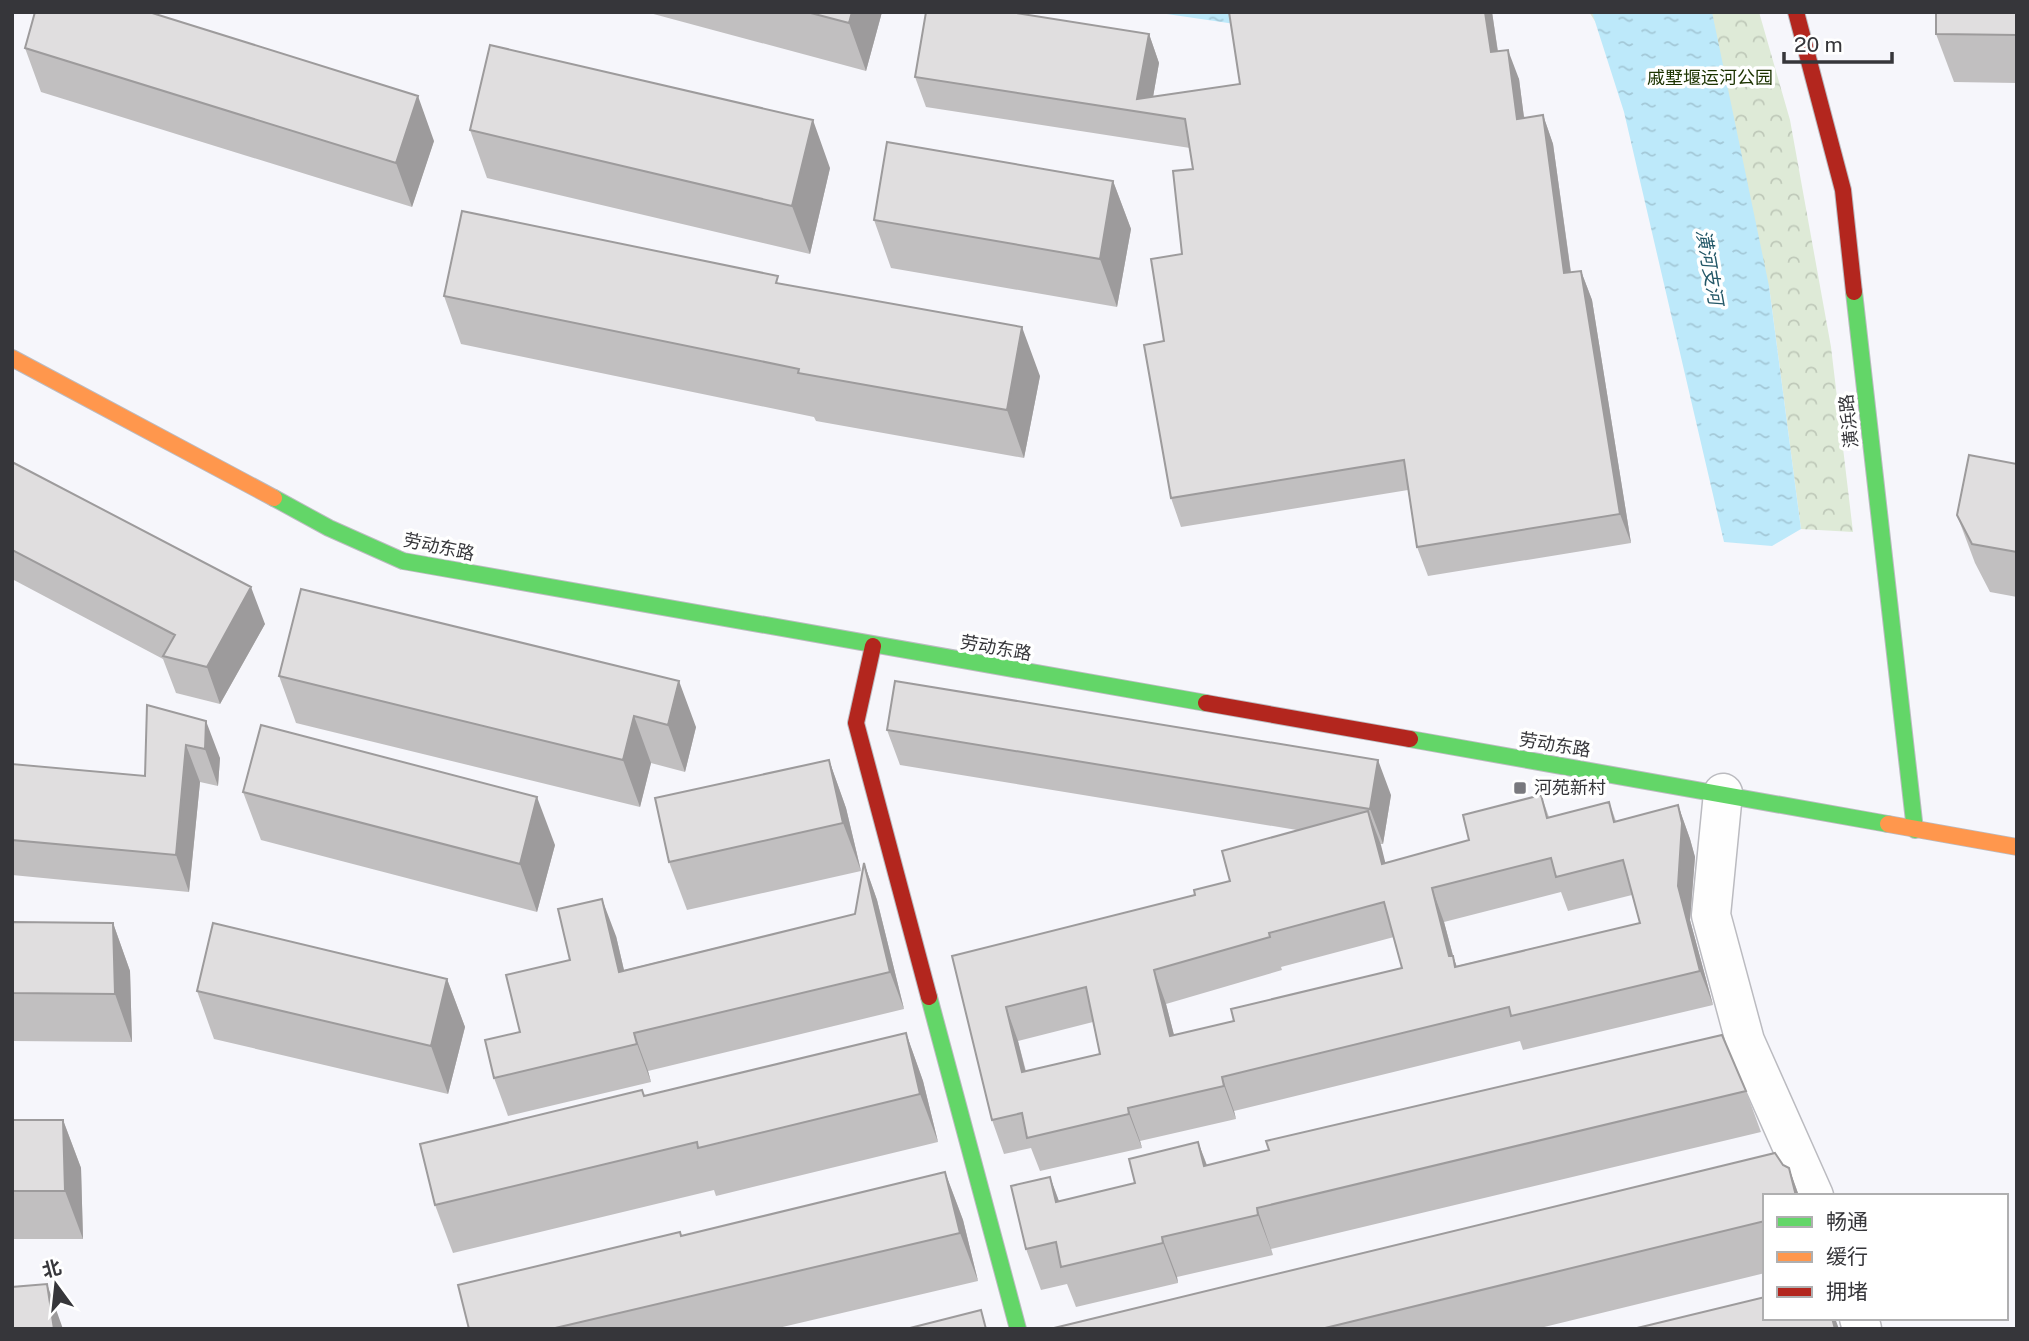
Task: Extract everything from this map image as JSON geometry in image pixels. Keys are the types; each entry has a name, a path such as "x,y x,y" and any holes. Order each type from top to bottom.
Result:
{"street":[{"name":"潢浜路","path":"1796,12 1843,190 1915,830"},
{"name":"劳动东路","path":"12,358 329,528 403,561 2017,847"},
{"path":"873,646 856,723 1018,1329"},
{"path":"1723,793 1711,915 1745,1041 1813,1194"}],"green space":[{"name":"戚墅堰运河公园","path":"1589,12 1759,12 1790,120 1831,347 1853,532 1801,529 1769,286"}],"water":[{"path":"1153,12 1240,12 1235,24"},
{"name":"潢河支河","path":"1592,12 1712,12 1769,286 1801,529 1772,546 1724,542 1624,112"}],"building":[{"path":"35,12 149,12 418,96 396,163 25,48"},
{"path":"807,12 852,12 849,23"},
{"path":"926,12 1010,12 1149,34 1137,99 1240,84 1229,12 1485,12 1491,52 1508,50 1517,119 1543,115 1564,273 1581,271 1620,514 1417,547 1404,460 1171,498 1144,345 1164,341 1151,259 1182,254 1173,171 1193,169 1185,119 915,77"},
{"path":"1936,12 2017,12 2017,35 1936,34"},
{"path":"490,45 813,120 792,206 470,130"},
{"path":"887,142 1113,181 1100,259 874,220"},
{"path":"462,211 778,276 776,283 1022,327 1007,410 798,373 799,369 444,296"},
{"path":"1969,455 2017,464 2017,552 1972,544 1957,515"},
{"path":"12,462 251,587 207,667 163,656 175,635 12,550"},
{"path":"301,589 679,681 668,725 634,716 623,760 279,676"},
{"path":"895,681 1378,760 1370,809 887,730"},
{"path":"147,705 206,721 205,749 186,745 176,855 12,840 12,764 145,776"},
{"path":"261,725 537,797 520,864 243,792"},
{"path":"829,760 843,823 669,862 655,798"},
{"path":"1541,795 1547,818 1609,802 1614,822 1678,805 1682,823 1678,886 1700,971 1511,1016 1509,1007 1222,1077 1224,1086 1128,1108 1129,1114 1027,1138 1022,1113 992,1120 952,956 1195,895 1194,890 1230,881 1222,851 1368,811 1382,864 1469,840 1463,815","holes":["1551,858 1556,877 1623,860 1640,923 1455,967 1453,956 1449,956 1432,888","1384,902 1402,968 1231,1009 1234,1021 1170,1036 1154,970 1270,937 1269,933","1086,987 1100,1054 1022,1072 1006,1007"]},
{"path":"864,863 890,972 634,1033 637,1044 494,1078 485,1040 520,1032 506,975 570,960 558,909 602,899 619,972 855,914"},
{"path":"12,922 113,923 115,994 12,993"},
{"path":"213,923 447,979 431,1046 197,991"},
{"path":"906,1033 920,1094 698,1148 697,1142 435,1205 420,1144 642,1090 644,1096"},
{"path":"1722,1035 1746,1091 1257,1208 1258,1215 1162,1237 1163,1243 1061,1267 1056,1242 1026,1249 1011,1186 1050,1177 1056,1202 1135,1183 1129,1159 1198,1142 1204,1166 1269,1150 1266,1141"},
{"path":"12,1120 63,1120 65,1191 12,1191"},
{"path":"1775,1153 1783,1165 1789,1168 1796,1194 1763,1194 1763,1221 1321,1329 1054,1328"},
{"path":"945,1172 960,1233 551,1329 469,1329 458,1285 680,1232 681,1236"},
{"path":"47,1284 54,1329 12,1329 12,1287"},
{"path":"1763,1297 1763,1320 1833,1320 1835,1329 1633,1329"},
{"path":"981,1310 986,1329 906,1329"}],"traffic: fast":[{"path":"1854,292 1915,830"},
{"path":"274,498 329,528 403,561 1206,703"},
{"path":"1410,739 1888,824"},
{"path":"929,997 1018,1329"}],"traffic: slow":[{"path":"12,358 274,498"},
{"path":"1888,824 2017,847"}],"traffic: jam":[{"path":"1796,12 1843,190 1854,292"},
{"path":"873,646 856,723 929,997"},
{"path":"1206,703 1410,739"}],"place":[{"name":"河苑新村","path":"1520,788"}]}
